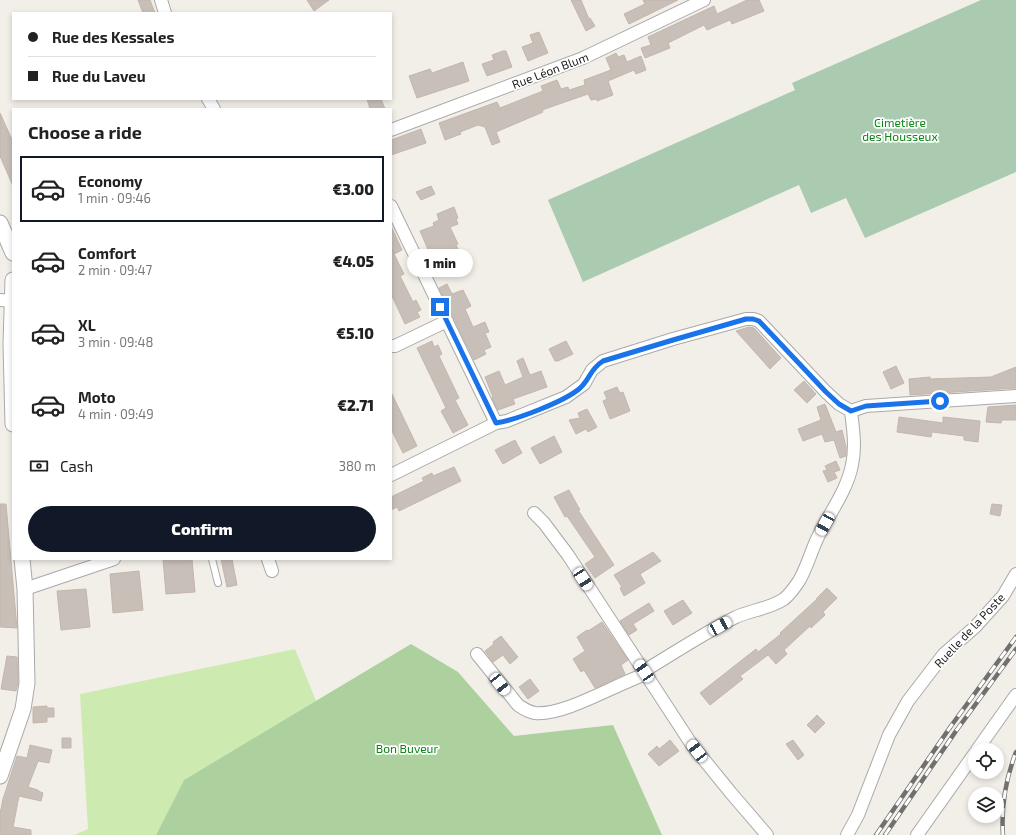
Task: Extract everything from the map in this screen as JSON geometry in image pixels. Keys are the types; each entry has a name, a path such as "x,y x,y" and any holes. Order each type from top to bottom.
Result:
{"street":[{"path":"161,0 165,12"},
{"name":"Rue Léon Blum","path":"392,130 583,58 704,0"},
{"path":"392,208 496,423"},
{"path":"0,223 12,251"},
{"path":"12,283 6,300 11,344 12,384"},
{"path":"392,475 496,423 508,421 566,397 584,384 592,370 603,361 746,319 759,321 833,399 851,411"},
{"path":"392,346 395,346 446,321"},
{"path":"851,411 866,406 1016,396"},
{"path":"477,654 518,705 524,710 535,713 549,712 570,706 645,673 686,645 738,616 762,610 779,602 792,590 802,577 817,539 850,474 854,453 851,411"},
{"path":"534,513 544,523 568,555 672,715 702,758 767,835"},
{"path":"0,776 23,709 27,682 25,589 22,560"},
{"path":"25,589 111,560"},
{"path":"268,560 272,571"},
{"name":"Ruelle de la Poste","path":"847,835 858,814 889,735 908,701 944,654 975,627 1002,596 1016,574"},
{"path":"982,743 1016,695"},
{"path":"917,835 968,763"}],"lane":[{"path":"212,560 218,583"}],"green space":[{"name":"Cimetière des Housseux","path":"981,0 1016,0 1016,172 865,238 846,198 811,213 799,185 583,282 548,200 795,90 792,83"},
{"name":"Bon Buveur","path":"411,644 458,672 514,736 613,725 662,835 156,835 184,780"},
{"path":"295,649 316,701 184,780 156,835 74,835 88,829 80,694"}],"building":[{"path":"138,0 150,0 155,12 143,12"},
{"path":"307,0 329,0 314,11"},
{"path":"571,0 581,0 589,19 590,18 595,26 586,31"},
{"path":"643,0 678,0 629,24 624,14 645,4"},
{"path":"747,0 759,0 764,11 732,24 730,20 707,30 704,25 668,43 670,48 645,58 641,48 651,45 648,37 714,6 717,14"},
{"path":"539,32 548,53 528,61 522,47 533,43 530,35"},
{"path":"506,51 512,67 487,76 482,64 494,60 492,55"},
{"path":"616,53 618,57 624,55 627,62 641,56 646,70 636,74 634,70 608,81 613,95 597,101 597,99 591,100 588,94 542,110 543,112 496,132 500,142 492,145 485,127 478,125 445,140 439,123 497,102 500,108 543,91 541,86 557,80 561,89 568,87 569,90 585,85 584,80 611,70 606,58"},
{"path":"463,62 469,81 417,98 409,76 430,69 432,73"},
{"path":"367,100 381,100 385,108 370,108"},
{"path":"0,113 12,140 12,184 0,156"},
{"path":"421,129 426,143 392,155 392,140"},
{"path":"431,186 435,194 421,200 416,192"},
{"path":"454,207 458,218 456,219 458,224 450,227 458,244 456,245 459,251 433,261 420,231 434,226 433,223 439,220 437,214"},
{"path":"392,228 402,250 394,254 392,249"},
{"path":"392,250 404,274 400,276 413,302 416,300 421,310 417,312 420,317 405,324 392,296"},
{"path":"447,284 452,294 463,290 471,306 465,309 473,327 485,322 489,332 485,333 491,347 484,350 486,354 474,360 439,288"},
{"path":"749,327 754,328 781,358 770,369 736,331"},
{"path":"432,341 434,347 438,345 442,354 439,356 459,398 455,400 468,425 453,433 441,411 446,408 417,348"},
{"path":"566,341 573,354 555,361 549,349"},
{"path":"523,358 530,375 541,371 547,387 513,399 515,404 498,410 485,377 499,371 505,385 523,377 517,361"},
{"path":"896,366 904,383 891,389 883,372"},
{"path":"1016,367 1016,388 910,395 909,379 930,377 930,379 991,377"},
{"path":"804,381 816,394 807,403 794,390"},
{"path":"617,387 620,393 623,392 630,411 610,419 603,401 607,399 604,392"},
{"path":"392,394 417,446 403,453 392,431"},
{"path":"825,404 836,432 842,430 846,447 846,456 840,458 834,440 825,442 822,434 803,441 798,429 821,420 817,407"},
{"path":"1016,405 1016,420 1002,420 1001,423 986,422 988,407"},
{"path":"587,409 597,427 588,432 586,429 576,434 569,420 580,418 578,413"},
{"path":"899,417 943,423 943,417 980,421 978,442 964,440 964,436 932,432 931,437 897,432"},
{"path":"554,436 562,452 540,464 531,448"},
{"path":"515,440 522,453 503,464 495,450"},
{"path":"836,461 840,470 834,472 837,478 828,482 823,471 827,470 825,466"},
{"path":"454,467 461,481 399,511 397,507 392,510 392,497 424,481 422,478 432,473 433,476"},
{"path":"569,490 580,510 578,510 614,565 595,578 585,564 595,557 567,516 565,517 554,497"},
{"path":"0,504 6,504 17,628 0,627"},
{"path":"992,504 1002,505 1000,516 990,514"},
{"path":"653,552 661,561 640,574 645,583 624,596 620,588 622,587 614,575"},
{"path":"163,560 192,560 195,592 166,594"},
{"path":"221,560 232,560 237,585 227,587"},
{"path":"139,571 143,610 113,613 110,574"},
{"path":"827,588 837,598 823,612 825,615 811,628 810,626 784,650 787,654 776,664 768,655 740,676 743,679 710,705 700,693 756,649 758,652 781,634 780,633"},
{"path":"86,589 90,627 61,630 57,591"},
{"path":"683,600 692,613 673,625 664,611"},
{"path":"649,603 654,611 633,624 637,630 629,635 620,621"},
{"path":"602,622 628,660 621,665 625,674 595,688 584,670 581,672 573,659 585,651 577,637"},
{"path":"501,636 518,657 510,664 503,655 493,662 485,651"},
{"path":"7,656 17,657 18,682 16,691 1,689"},
{"path":"530,679 539,691 528,699 519,687"},
{"path":"47,706 47,708 54,708 54,717 47,717 47,722 33,723 33,707"},
{"path":"817,715 825,723 815,733 807,725"},
{"path":"62,738 71,738 71,748 62,748"},
{"path":"670,740 679,751 659,766 648,754 657,746 659,749"},
{"path":"793,740 804,755 798,760 786,744"},
{"path":"30,745 52,750 49,763 38,761 28,787 43,793 41,801 19,796 13,827 31,830 31,835 0,835 0,814 3,799 17,756 27,758"}],"railway":[{"path":"876,835 951,726 1016,637"},
{"path":"885,835 956,731 1016,649"},
{"path":"1003,835 1005,793 1009,772 1016,752"}],"route":[{"path":"440,307 496,423 508,421 574,393 588,379 592,370 603,361 746,319 759,321 833,399 844,408 851,411 866,406 940,401"}]}
